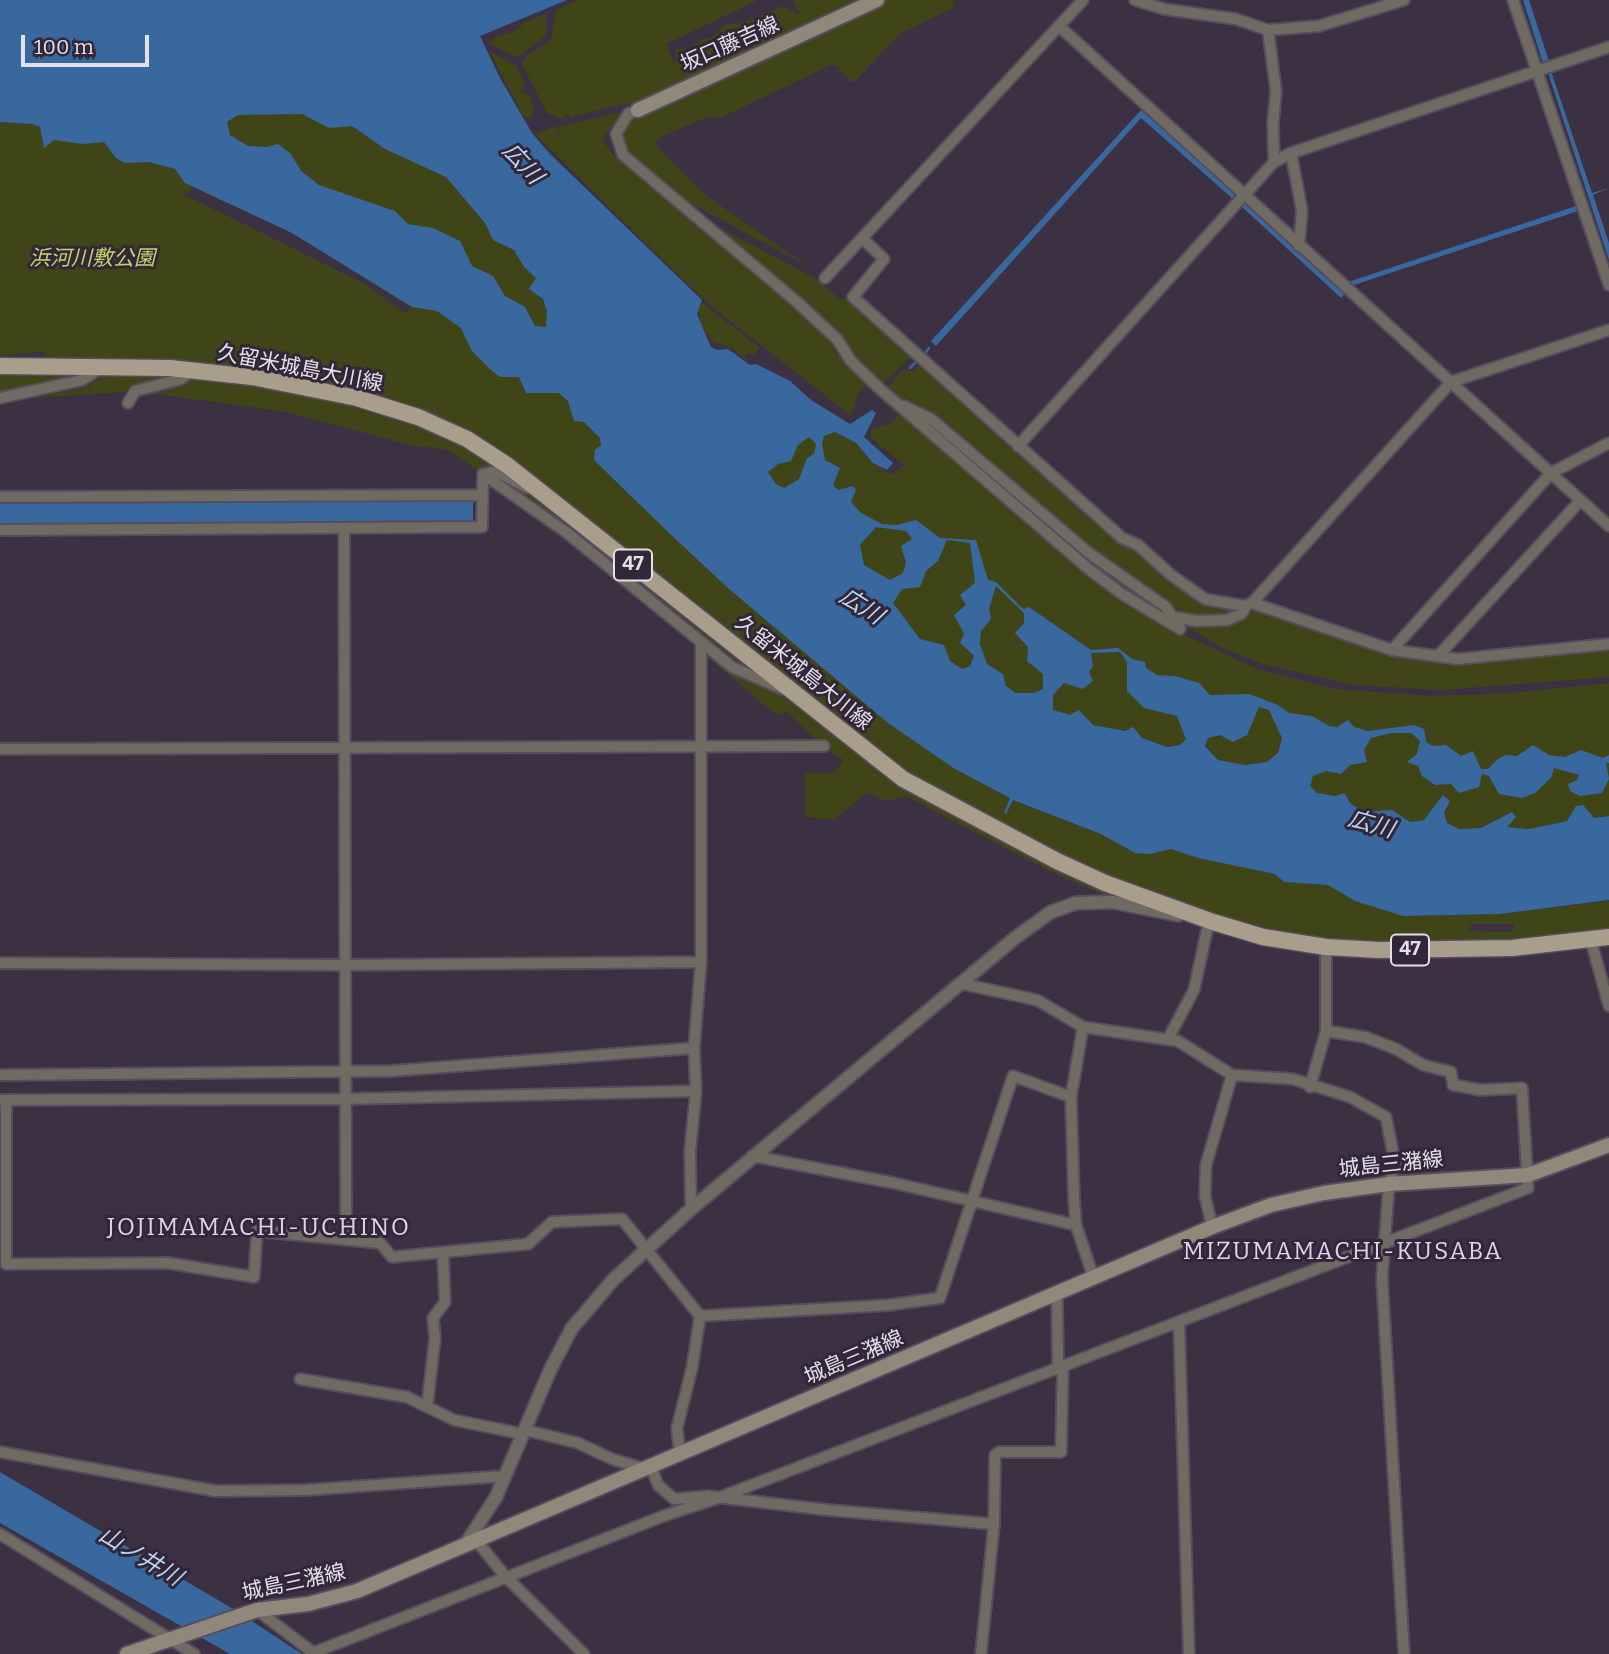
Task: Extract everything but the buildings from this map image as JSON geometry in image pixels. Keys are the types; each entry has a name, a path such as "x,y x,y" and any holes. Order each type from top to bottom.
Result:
{"main road":[{"name":"坂口藤吉線","path":"638,110 877,0"},
{"name":"久留米城島大川線","path":"0,366 103,366 191,370 252,377 357,398 418,417 467,439 540,491 903,779 950,806 1105,883 1213,922 1264,937 1326,947 1447,951 1591,941 1609,937"},
{"name":"城島三潴線","path":"127,1654 257,1610 308,1604 357,1591 471,1541 680,1456 1212,1227 1271,1205 1324,1193 1389,1184 1528,1175 1609,1145"}],"street":[{"path":"825,278 1083,0"},
{"path":"1135,0 1164,9 1236,19 1268,30 1319,26 1404,0"},
{"path":"1513,0 1609,285"},
{"path":"1059,26 1609,526"},
{"path":"1268,30 1276,91 1274,162"},
{"path":"1018,446 1274,162 1291,153 1609,47"},
{"path":"638,110 628,114 616,134 623,155 797,302 837,339 851,361 1111,586 1180,629 1174,617 1205,622 1227,620 1241,614 1451,382 1609,330"},
{"path":"1291,153 1302,211 1299,246"},
{"path":"862,238 884,260 853,297 1071,496 1122,538 1138,545 1171,575 1205,599 1249,604 1392,650 1458,659 1609,644"},
{"path":"0,398 82,380 103,366"},
{"path":"128,403 135,391 181,379 191,370"},
{"path":"1392,650 1551,474 1609,443"},
{"path":"483,474 495,471 526,488 540,491"},
{"path":"0,530 344,530 482,527 483,474"},
{"path":"483,474 566,531 732,667 781,690 791,691"},
{"path":"0,497 481,495"},
{"path":"1438,656 1580,500"},
{"path":"344,530 346,1240"},
{"path":"691,1209 690,1151 696,1091 694,1048 701,962 701,642"},
{"path":"0,749 824,746"},
{"path":"584,1654 471,1541 505,1476 551,1368 572,1328 597,1295 752,1156 1051,912 1076,903 1113,902 1213,922 1207,930 1194,990 1168,1039"},
{"path":"1591,941 1609,1006"},
{"path":"1310,1087 1326,1031 1326,947"},
{"path":"0,963 345,965 701,962"},
{"path":"963,984 1037,1000 1083,1027 1168,1039 1191,1048 1232,1075 1293,1079 1310,1087 1350,1097 1386,1117 1395,1163 1389,1184 1382,1278 1404,1654"},
{"path":"1083,1027 1071,1097 1076,1225 1094,1279"},
{"path":"257,1610 312,1654 506,1577 1528,1188 1522,1088 1480,1090 1453,1085 1451,1072 1423,1065 1365,1037 1326,1031"},
{"path":"0,1075 346,1074 694,1048"},
{"path":"1212,1227 1205,1196 1206,1165 1232,1075"},
{"path":"700,1316 889,1305 940,1298 1013,1076 1071,1097"},
{"path":"680,1456 678,1421 692,1368 700,1316 622,1219 552,1222 528,1244 392,1257 380,1243 257,1231 254,1277 168,1263 6,1264 3,1100 696,1091"},
{"path":"752,1156 1076,1225"},
{"path":"427,1407 435,1338 433,1318 445,1302 443,1254"},
{"path":"981,1654 994,1524 995,1455 999,1452 1061,1452 1063,1449 1057,1295"},
{"path":"1179,1322 1189,1654"},
{"path":"300,1379 407,1397 481,1427 578,1443 612,1459 649,1468 659,1485 674,1499 718,1498 994,1524"},
{"path":"0,1452 216,1491 304,1490 505,1476"},
{"path":"0,1534 172,1637 194,1654"}],"green space":[{"path":"578,0 758,0 666,44 675,65 676,49 690,48 701,40 713,37 723,26 750,20 783,6 798,14 804,12 798,12 793,0 871,0 646,103 614,106 569,118 569,113 562,119 547,113 522,64 526,56 551,40 556,10"},
{"path":"888,0 954,0 953,8 901,33 855,81 850,81 836,65 831,65 720,118 708,117 660,137 656,142 658,148 707,196 809,267 696,206 685,203 628,155 622,135 631,117 833,30"},
{"path":"546,14 546,35 517,58 489,43 495,37 517,30 525,22"},
{"path":"489,51 517,66 525,85 520,91 529,95 533,105 532,119 523,115"},
{"name":"浜河川敷公園","path":"213,99 337,101 446,176 485,223 493,240 514,250 524,267 536,278 530,289 543,299 547,312 555,382 955,769 1010,798 1004,812 1006,814 1012,800 1101,834 1135,853 1171,849 1199,858 1275,874 1284,882 1329,885 1355,901 1403,916 1500,914 1609,901 1609,929 1607,932 1462,946 1358,945 1269,933 1178,904 1072,863 893,765 514,460 440,418 348,390 42,359 47,351 0,356 0,122 32,123 244,171","holes":["191,186 292,233 411,307 406,314 363,283 183,194 191,191","1472,924 1514,924 1514,925 1512,932 1468,931"]},
{"path":"630,110 602,139 611,152 835,342 839,348 833,350 871,385 870,389 864,386 858,394 851,416 705,301 535,134 557,126 558,139 559,127"},
{"path":"711,223 814,278 841,300 845,297 910,357 883,385"},
{"path":"702,303 760,348 754,355 746,353 745,359 732,348 712,341 701,324 698,309"},
{"path":"921,365 1003,442 1166,577 1238,610 1232,616 1190,617 1138,586 914,406 901,400 887,388 903,370 912,371"},
{"path":"110,371 166,373 164,378 131,385 125,392 33,398 88,387"},
{"path":"0,373 86,373 0,393"},
{"path":"201,377 262,384 357,404 416,422 466,444 524,483 486,468 478,470 446,449 414,446 286,412 157,394 135,395"},
{"path":"887,398 1118,595 1184,635 1257,669 1335,689 1432,696 1512,693 1609,683 1609,816 1594,818 1576,807 1567,821 1529,829 1507,827 1512,812 1481,828 1459,829 1447,824 1444,812 1431,812 1424,820 1410,822 1392,810 1364,812 1336,796 1317,793 1310,786 1299,751 1267,762 1245,765 1218,760 1175,707 1191,735 1180,745 1167,747 1142,738 1133,728 1125,731 1093,725 1053,710 1048,673 1043,689 1034,693 1016,693 1006,686 1003,674 987,664 974,627 974,656 970,666 962,670 949,661 944,645 920,639 886,613 913,570 885,587 801,521 710,400 795,432 823,436 835,432 856,443 865,455 891,475 904,465 870,437 872,429 892,423 898,415 883,402"},
{"path":"919,416 1100,567 1168,616 1124,593"},
{"path":"490,475 536,494 779,687 733,665"},
{"path":"1258,609 1368,645 1386,656 1437,660 1609,647 1609,677 1442,690 1354,685 1262,664 1221,647 1184,625 1215,626 1234,622"},
{"path":"706,649 789,696 912,791 1150,903 1103,895 1049,871 905,796 888,801 865,793 835,820 805,817 805,773 834,773 844,760 826,749 787,712 776,715 703,653"}],"water":[{"name":"広川","path":"0,0 567,0 480,36 500,78 532,133 550,154 702,300 697,314 711,347 718,350 728,349 750,365 756,364 790,381 811,400 850,424 872,410 876,413 864,437 893,463 887,470 873,463 856,443 835,432 824,436 822,443 825,460 840,468 833,485 838,490 853,486 856,490 851,502 861,513 882,524 897,525 916,520 940,538 976,540 988,580 996,582 1023,609 1029,607 1091,650 1118,648 1132,659 1145,662 1146,668 1157,675 1175,676 1199,683 1210,695 1249,694 1278,705 1289,713 1312,716 1329,726 1337,727 1348,720 1354,727 1368,731 1414,725 1424,729 1426,742 1432,746 1446,745 1461,756 1473,751 1481,769 1488,769 1506,755 1517,756 1533,745 1549,755 1565,757 1581,750 1603,758 1609,755 1609,763 1606,763 1609,779 1602,793 1580,796 1570,791 1568,784 1577,780 1579,775 1554,768 1551,778 1535,793 1522,798 1499,794 1489,776 1482,774 1479,787 1459,793 1451,784 1435,785 1422,776 1418,766 1407,762 1417,754 1420,741 1411,733 1391,733 1371,738 1364,750 1367,762 1350,765 1341,774 1326,771 1313,776 1310,786 1317,793 1336,796 1344,793 1351,804 1364,812 1392,810 1410,822 1424,820 1443,795 1450,801 1444,812 1447,823 1459,829 1481,828 1512,812 1516,817 1507,827 1529,829 1567,821 1576,806 1583,805 1594,818 1609,816 1609,900 1500,914 1403,916 1355,901 1328,885 1284,882 1275,874 1198,858 1171,849 1150,854 1135,853 1101,834 1013,800 1006,814 1004,813 1010,798 955,769 888,723 728,588 668,532 594,460 595,450 601,445 600,438 584,422 574,421 568,401 559,393 526,393 519,377 500,377 492,371 472,351 461,328 437,311 412,307 292,233 185,183 175,169 149,162 125,163 116,158 104,142 82,144 54,140 44,148 40,127 33,124 0,122","holes":["302,114 329,128 352,126 385,149 446,177 485,223 493,240 514,250 524,267 536,278 529,289 543,299 547,312 546,327 535,326 525,307 505,296 493,276 472,266 460,241 433,228 408,224 395,211 319,185 301,171 291,154 278,144 266,147 248,146 230,135 227,122 238,115","809,437 816,444 814,454 807,458 799,479 784,488 776,484 768,472 778,464 791,461 798,445","876,527 906,531 912,539 901,546 906,562 903,573 890,580 864,565 860,545","947,540 970,543 975,583 960,595 966,605 954,615 964,634 960,643 974,656 970,666 962,669 950,661 944,645 920,639 893,603 902,589 920,587 926,571 938,561","996,586 1024,613 1024,623 1015,633 1028,647 1027,661 1043,674 1043,689 1034,693 1016,693 1006,686 1003,674 987,664 980,644 981,631 991,619 989,609","1120,652 1127,662 1127,691 1144,708 1177,716 1186,739 1180,745 1167,747 1142,738 1133,727 1125,731 1093,725 1079,710 1070,715 1053,710 1053,695 1064,683 1083,689 1093,681 1089,672 1093,666 1091,653","1259,707 1269,710 1282,738 1278,753 1267,762 1245,765 1218,760 1205,746 1208,738 1220,735 1233,742 1247,735"]},
{"path":"1523,0 1529,0 1549,61 1543,63"},
{"path":"1548,73 1552,74 1592,193 1609,188 1593,195 1609,243 1609,260"},
{"path":"1141,110 1237,193 1233,194 1235,197 1233,199 1141,118 936,346 931,341"},
{"path":"1245,203 1345,294 1341,298 1242,207"},
{"path":"1576,206 1578,211 1354,285 1348,282"},
{"path":"473,501 473,522 0,525 0,503"},
{"name":"山ノ井川","path":"0,1472 235,1610 302,1654 230,1654 0,1523"}],"waterway":[{"path":"926,352 929,348"},
{"path":"910,368 917,361"}],"district":[{"name":"JOJIMAMACHI-UCHINO","path":"259,1228"},
{"name":"MIZUMAMACHI-KUSABA","path":"1343,1252"}]}
